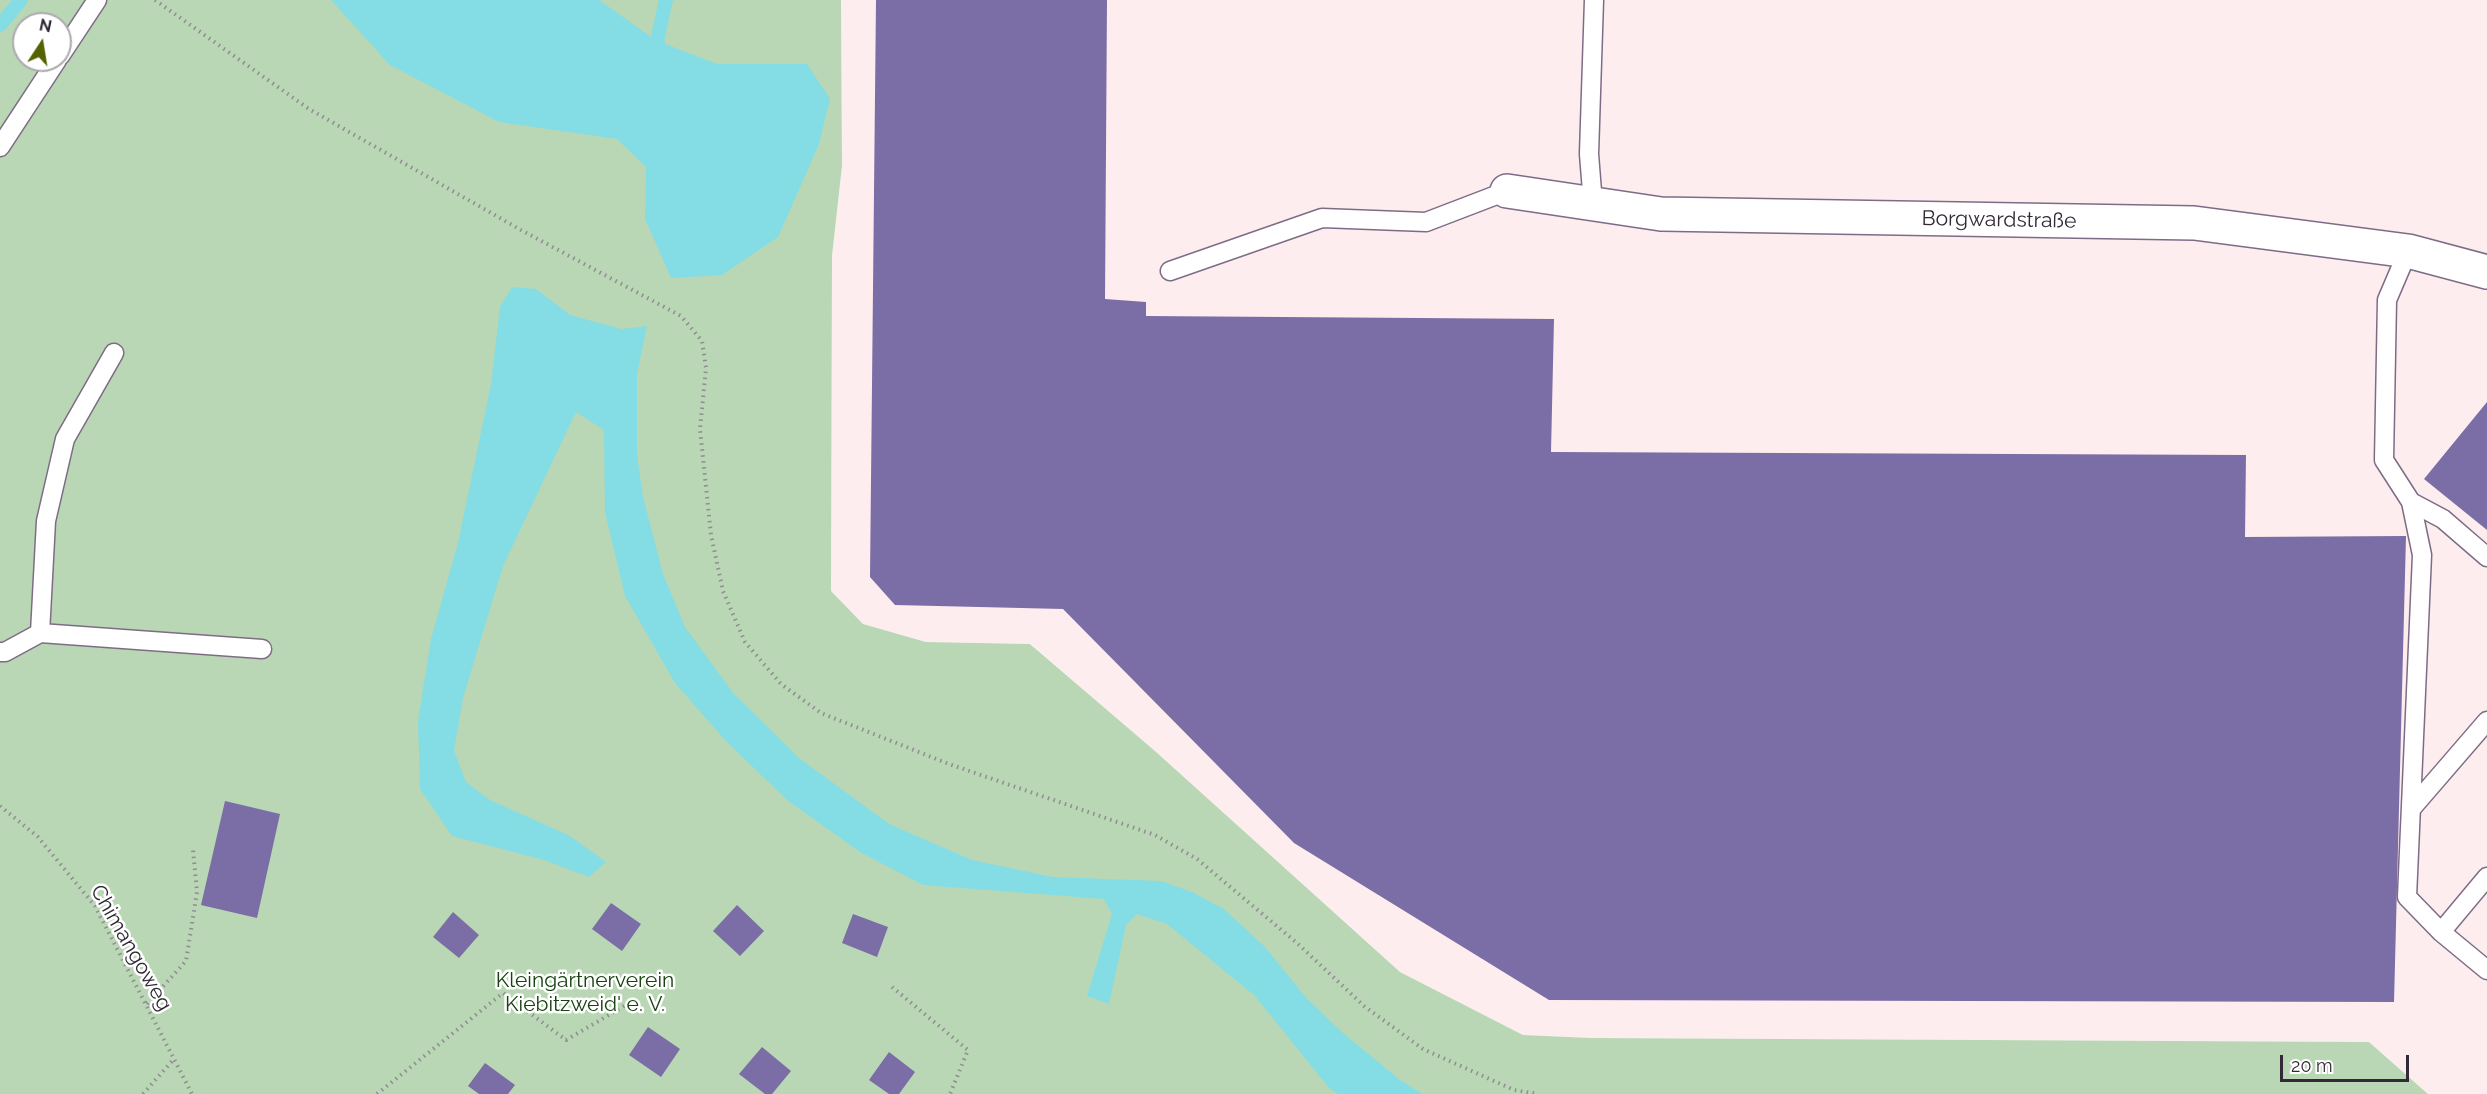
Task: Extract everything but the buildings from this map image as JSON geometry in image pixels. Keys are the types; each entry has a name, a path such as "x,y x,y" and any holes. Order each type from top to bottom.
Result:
{"street":[{"name":"Borgwardstraße","path":"1507,191 1661,214 2194,223 2408,251 2487,272"}],"lane":[{"path":"72,38 97,0"},
{"path":"1593,204 1589,154 1594,0"},
{"path":"0,147 49,72"},
{"path":"1170,271 1322,218 1426,222 1507,191"},
{"path":"2408,251 2387,300 2384,460 2411,502 2422,555 2406,897 2441,932 2487,970"},
{"path":"40,633 46,521 65,439 114,353"},
{"path":"2411,502 2443,519 2487,557"},
{"path":"0,652 40,633 262,649"},
{"path":"2411,809 2487,721"},
{"path":"2441,932 2487,877"}],"path":[{"path":"155,0 309,109 521,230 681,316 702,341 706,368 700,429 711,535 723,591 746,642 781,684 821,713 949,764 1155,835 1197,859 1296,943 1364,1006 1423,1049 1514,1090 1538,1094"},
{"name":"Chimangoweg","path":"0,806 38,837 95,906 192,1094"},
{"path":"147,1004 186,961 196,892 194,850"},
{"path":"892,987 968,1050 950,1094"},
{"path":"377,1094 503,993 566,1040 638,998"},
{"path":"143,1094 174,1059"}],"shaded area":[{"path":"841,0 2487,0 2487,1094 2428,1094 2369,1042 1591,1038 1523,1035 1400,972 1155,751 1031,644 926,642 863,624 831,591 832,256 842,166"}],"green space":[{"name":"Kleingärtnerverein Kiebitzweid' e. V.","path":"0,0 841,0 842,166 832,256 831,591 863,624 926,642 1030,644 1155,751 1400,972 1523,1035 1591,1038 2369,1042 2428,1094 0,1094"}],"water":[{"path":"331,0 599,0 657,41 717,64 807,64 830,99 819,144 778,237 722,275 671,278 645,219 646,167 617,139 499,122 390,65"},
{"path":"512,287 536,289 570,315 621,329 647,326 637,374 637,454 643,497 663,574 685,627 734,694 799,758 889,824 972,860 1053,877 1161,881 1192,892 1224,909 1265,947 1307,999 1344,1034 1400,1080 1423,1094 1338,1094 1330,1089 1254,995 1167,924 1137,914 1126,925 1109,1004 1087,996 1112,914 1104,899 923,885 860,852 787,800 726,741 675,683 625,596 605,512 604,430 576,412 503,566 463,698 454,751 466,782 490,800 570,836 606,862 589,877 544,860 452,836 420,789 418,721 431,639 458,543 491,384 500,307"}],"waterway":[{"path":"0,25 21,0"},
{"path":"663,56 657,41 666,0"}]}
